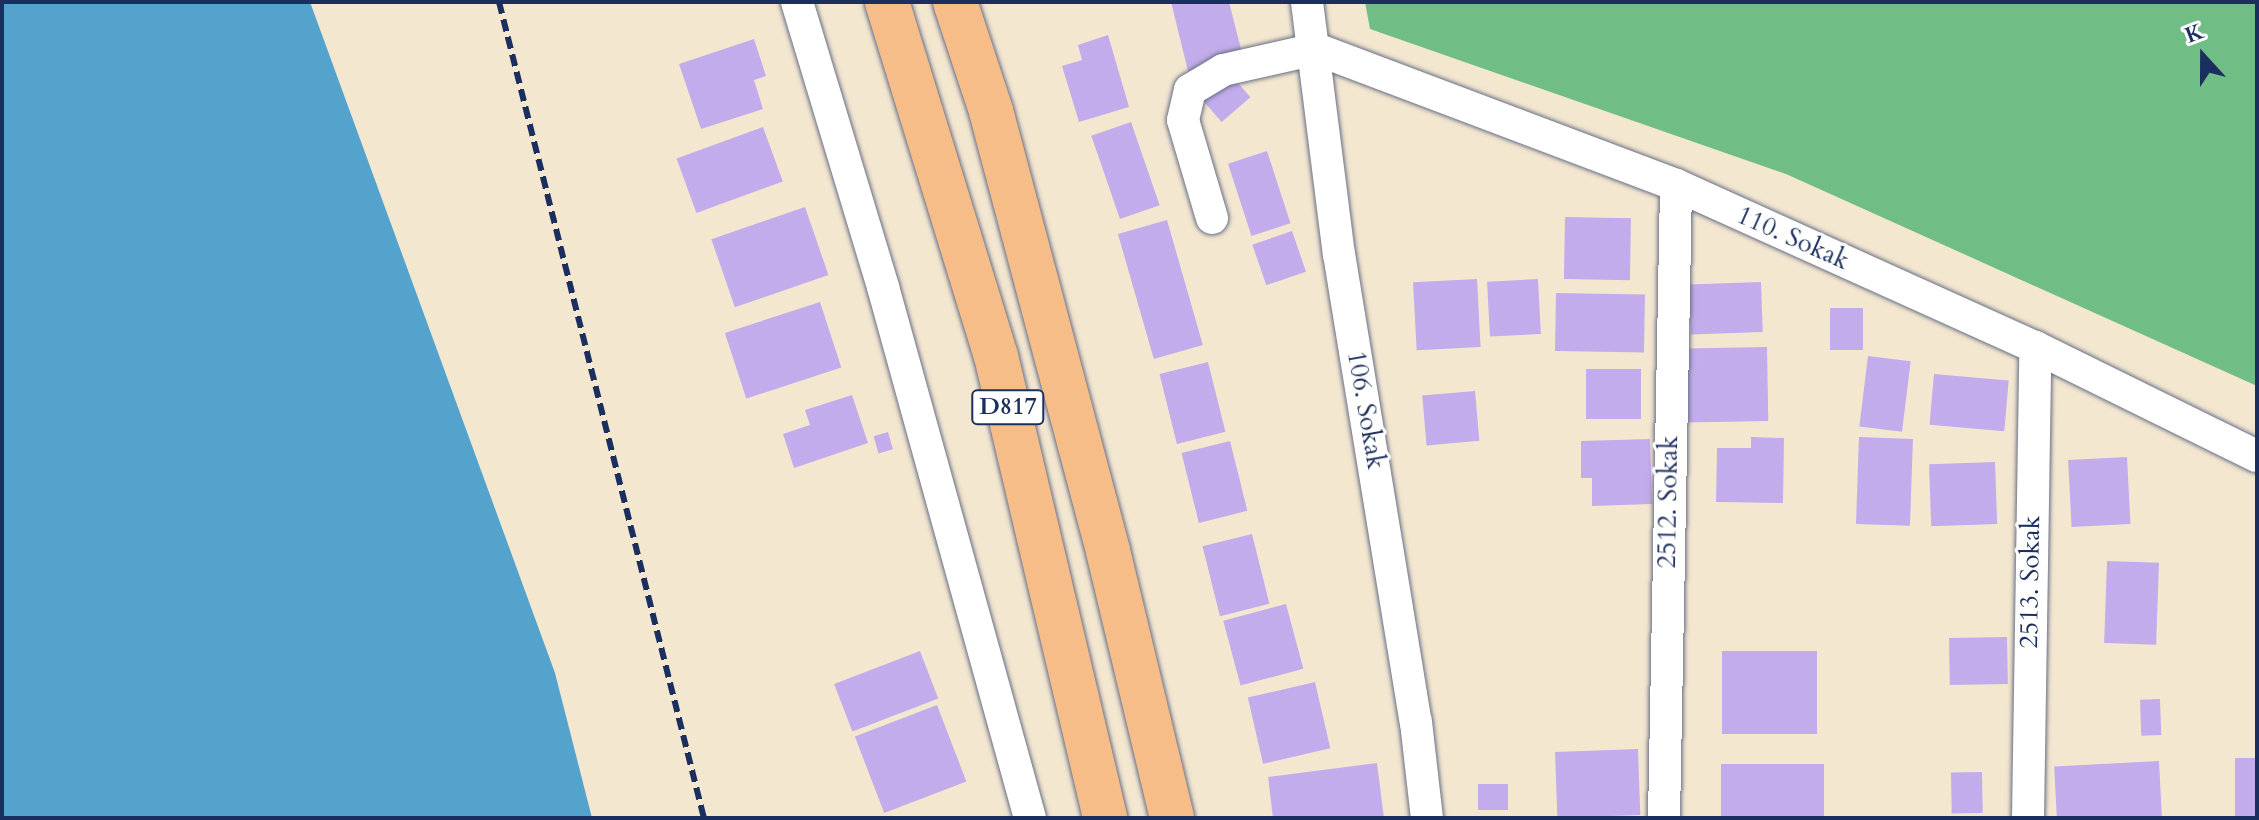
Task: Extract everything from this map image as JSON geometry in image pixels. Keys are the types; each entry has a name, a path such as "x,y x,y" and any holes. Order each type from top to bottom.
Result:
{"highway":[{"name":"D817","path":"887,2 996,356 1105,818"},
{"name":"D817","path":"955,2 991,111 1096,506 1172,818"}],"street":[{"path":"797,2 883,287 1030,818"},
{"name":"106. Sokak","path":"1307,2 1316,49 1339,254 1412,691 1427,818"},
{"path":"1212,218 1183,120 1190,90 1223,70 1316,49"},
{"name":"110. Sokak","path":"1316,49 1676,185 2035,347 2257,456"},
{"name":"2512. Sokak","path":"1664,818 1676,185"},
{"name":"2513. Sokak","path":"2028,818 2035,347"}],"green space":[{"path":"1365,2 2257,2 2257,386 1786,174 1370,29"}],"water":[{"path":"2,2 310,2 555,673 592,818 2,818"}],"building":[{"path":"1171,2 1229,2 1243,57 1188,71"},
{"path":"1108,35 1129,107 1079,122 1062,66 1082,60 1078,45"},
{"path":"754,39 766,76 754,80 763,109 701,129 679,64"},
{"path":"1232,76 1250,97 1222,122 1203,101"},
{"path":"1131,122 1160,205 1120,219 1091,136"},
{"path":"763,127 783,182 696,213 677,158"},
{"path":"1267,151 1290,223 1251,236 1228,164"},
{"path":"805,207 828,275 735,307 711,239"},
{"path":"1565,217 1631,218 1630,280 1564,279"},
{"path":"1167,220 1203,345 1154,359 1118,234"},
{"path":"1292,231 1306,272 1266,285 1252,245"},
{"path":"1477,279 1481,347 1417,350 1413,282"},
{"path":"1538,279 1541,334 1490,337 1487,282"},
{"path":"1761,282 1763,332 1691,334 1689,285"},
{"path":"1556,293 1645,295 1644,353 1555,351"},
{"path":"820,302 841,368 746,399 725,333"},
{"path":"1830,308 1863,308 1863,350 1830,350"},
{"path":"1767,347 1768,421 1687,422 1686,348"},
{"path":"1868,356 1911,361 1902,432 1859,426"},
{"path":"1208,362 1225,432 1177,444 1159,374"},
{"path":"1586,369 1641,369 1641,419 1586,419"},
{"path":"1934,374 2009,381 2004,431 1930,425"},
{"path":"1475,391 1479,441 1427,445 1422,396"},
{"path":"852,395 868,443 794,468 783,434 810,425 805,410"},
{"path":"888,432 893,449 879,453 874,436"},
{"path":"1751,437 1784,438 1783,503 1716,502 1717,448 1751,448"},
{"path":"1859,437 1913,439 1910,526 1856,524"},
{"path":"1650,439 1652,504 1592,506 1592,478 1581,478 1581,441"},
{"path":"1230,441 1247,511 1199,523 1181,453"},
{"path":"2127,457 2131,524 2072,527 2068,460"},
{"path":"1995,462 1997,524 1931,526 1929,464"},
{"path":"1252,534 1269,604 1220,616 1203,546"},
{"path":"2107,561 2159,563 2156,645 2104,643"},
{"path":"1286,604 1303,669 1241,686 1223,621"},
{"path":"2007,637 2008,684 1950,685 1949,638"},
{"path":"920,651 938,699 852,732 834,684"},
{"path":"1722,651 1817,651 1817,734 1722,734"},
{"path":"1315,682 1330,748 1263,764 1248,698"},
{"path":"2160,699 2161,735 2141,736 2140,700"},
{"path":"937,705 966,782 884,813 855,737"},
{"path":"1638,749 1640,815 1557,818 1555,752"},
{"path":"2235,758 2257,758 2257,818 2235,818"},
{"path":"2159,761 2162,818 2057,818 2054,766"},
{"path":"1377,763 1384,818 1273,818 1268,777"},
{"path":"1721,764 1824,764 1824,818 1721,818"},
{"path":"1982,772 1983,813 1952,814 1951,773"},
{"path":"1478,784 1508,784 1508,810 1478,810"}],"railway":[{"path":"499,2 704,818"}]}
